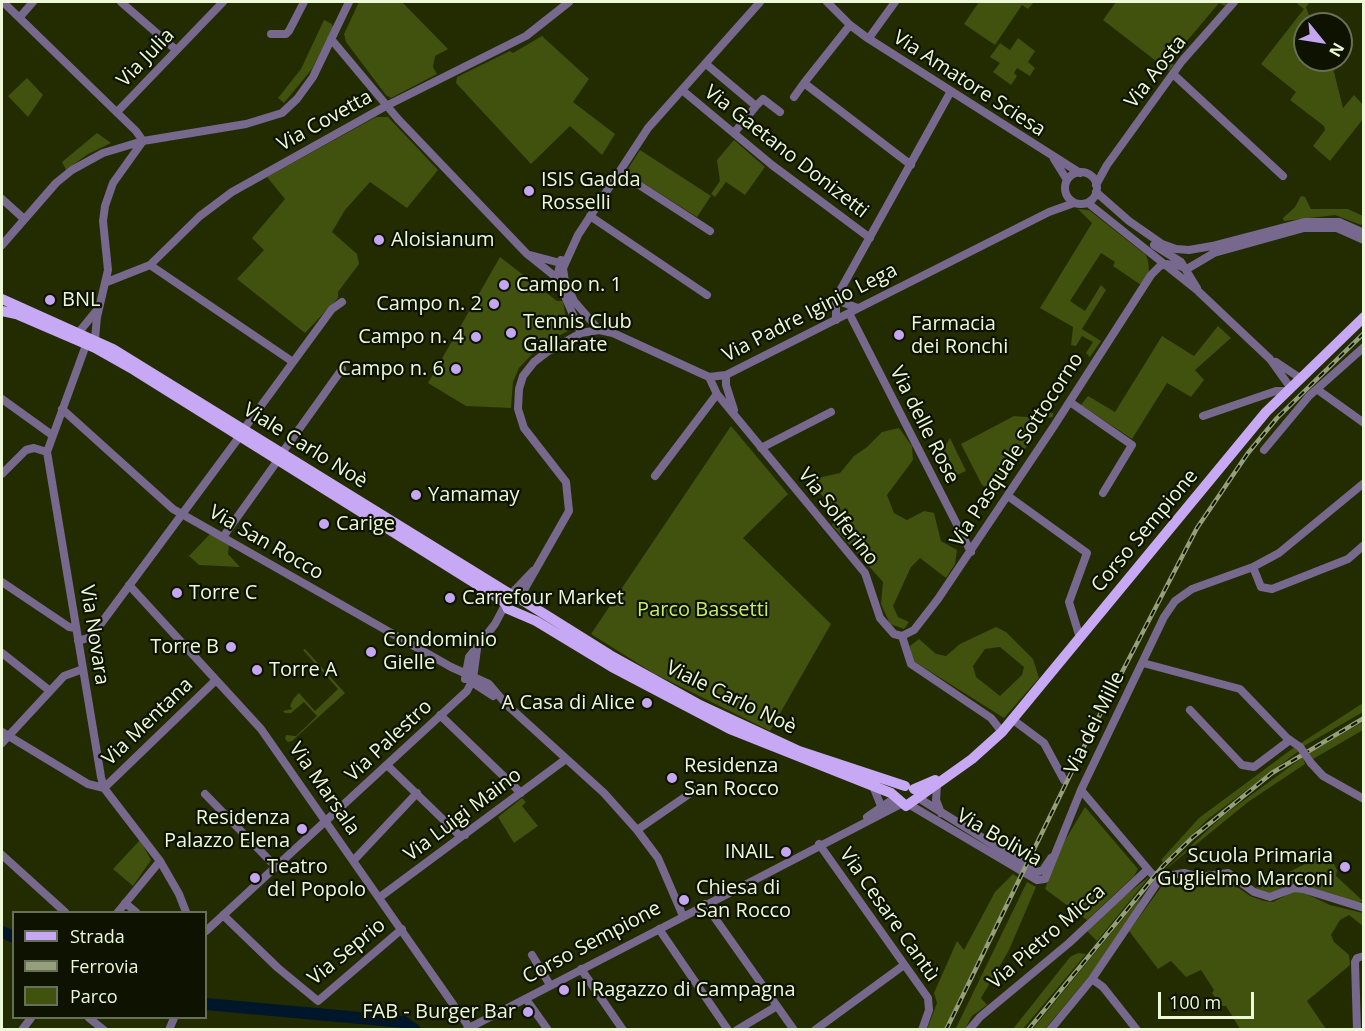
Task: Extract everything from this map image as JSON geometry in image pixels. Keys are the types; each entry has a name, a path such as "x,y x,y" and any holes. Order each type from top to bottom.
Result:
{"main road":[{"name":"Viale Carlo Noè","path":"2,299 79,332 91,342 280,456 513,602 612,667 721,725 793,757 907,796"},
{"path":"2,311 91,342"},
{"name":"Corso Sempione","path":"907,796 937,785 1002,732 1288,389 1364,317"},
{"name":"Viale Carlo Noè","path":"513,602 700,705 799,751 907,796"},
{"name":"Corso Sempione","path":"907,796 957,770"}],"street":[{"path":"3,2 117,112 143,141"},
{"path":"20,18 33,2"},
{"path":"121,2 175,49"},
{"name":"Via Julia","path":"117,112 175,49 223,2"},
{"path":"271,34 286,34 304,2"},
{"path":"2,245 23,218 72,170 116,147 246,124 282,112 303,93 349,2"},
{"name":"Via Covetta","path":"107,282 150,265 200,216 224,197 386,106 526,36 569,2"},
{"path":"581,333 560,268 568,246 578,235 648,128 760,2"},
{"name":"Via Amatore Sciesa","path":"827,2 850,25 869,38 1052,156 1084,173"},
{"name":"Via Amatore Sciesa","path":"869,38 895,2"},
{"name":"Via Aosta","path":"1096,188 1107,165 1173,74 1234,2"},
{"path":"794,97 850,25"},
{"path":"331,39 386,106 527,254 548,273 560,268"},
{"path":"706,64 756,106"},
{"path":"1173,74 1282,176"},
{"path":"804,83 911,165"},
{"name":"Via Gaetano Donizetti","path":"682,90 870,238"},
{"path":"836,320 835,307 841,289 951,91"},
{"path":"734,133 763,99 780,112"},
{"name":"Via Novara","path":"143,141 116,177 105,206 107,282 91,342 62,409 47,452 104,788 160,861 179,894 186,911"},
{"name":"Via Amatore Sciesa","path":"1052,156 1067,180"},
{"name":"Via Aosta","path":"1084,173 1107,165"},
{"path":"619,172 710,231"},
{"path":"1198,291 1187,269 1147,240 1084,173 1067,180 1065,192 1074,203 1088,203 1167,264 1270,359 1300,378"},
{"path":"1088,203 1096,188"},
{"name":"Via Padre Iginio Lega","path":"1049,212 1065,192"},
{"path":"2,200 23,218"},
{"name":"Via Padre Iginio Lega","path":"513,602 564,522 568,511 569,496 561,472 520,420 519,389 523,376 534,362 581,333 599,330 613,333 709,377 726,375 1049,212 1074,203"},
{"path":"590,216 707,295"},
{"path":"1129,221 1162,244 1189,250 1304,222 1339,222 1364,233"},
{"path":"1126,234 1181,269 1187,269 1214,252 1304,228 1337,228 1364,240"},
{"path":"1189,250 1197,258 1193,279"},
{"path":"1151,253 1154,263 1151,275"},
{"path":"527,254 560,268 574,301 599,330"},
{"name":"Via Pasquale Sottocorno","path":"902,636 914,630 920,623 971,552 1151,275 1160,266 1167,264"},
{"path":"150,265 293,362"},
{"path":"841,289 844,303 858,308"},
{"path":"78,641 91,637 332,309 342,302"},
{"name":"Via Novara","path":"79,332 101,304"},
{"name":"Via delle Rose","path":"849,313 971,552"},
{"path":"1264,450 1309,396 1364,346"},
{"path":"1203,416 1288,389 1270,359"},
{"path":"223,537 342,369"},
{"name":"Via Solferino","path":"726,375 729,399 739,421"},
{"name":"Via Solferino","path":"709,377 717,394 865,573 880,618 894,634 902,636"},
{"path":"1318,390 1364,423"},
{"path":"655,476 717,394"},
{"path":"2,399 52,435"},
{"path":"1070,402 1132,445 1103,493"},
{"name":"Via San Rocco","path":"62,409 182,514 469,676 489,684 506,704 604,793 637,830 658,858 683,916"},
{"path":"761,448 831,412"},
{"path":"2,474 26,450 34,448 47,452"},
{"path":"1143,663 1164,617 1180,596 1192,589 1253,567 1298,539 1364,483"},
{"path":"1008,496 1088,553 1069,602 1080,638"},
{"path":"1253,567 1261,587 1272,589 1348,559 1364,545"},
{"path":"2,582 69,627 76,628"},
{"name":"Via Marsala","path":"129,585 261,729 470,1029"},
{"name":"Via Palestro","path":"207,930 467,691 477,649 513,602"},
{"path":"902,636 911,664 992,718 1002,732"},
{"path":"2,653 50,691"},
{"name":"Via dei Mille","path":"1081,790 1143,663 1240,689 1290,740 1300,747 1323,776 1364,799"},
{"path":"83,669 69,672 4,737 88,783 104,788"},
{"name":"Via Mentana","path":"104,788 216,680"},
{"path":"1190,710 1242,765 1254,767 1290,740"},
{"path":"441,715 521,793"},
{"path":"1012,720 1044,743 1064,780"},
{"name":"Via Luigi Maino","path":"380,897 566,759"},
{"path":"388,766 459,835 465,835"},
{"path":"88,783 101,777"},
{"name":"Via Bolivia","path":"937,785 936,800 941,814"},
{"path":"873,786 881,806"},
{"path":"637,830 695,790"},
{"path":"1081,790 1147,870 1158,876 1184,873 1200,877 1228,873 1254,892 1270,897 1294,888 1303,889 1364,908"},
{"name":"Via Bolivia","path":"907,796 1037,880 1047,877 1081,790"},
{"path":"205,794 276,867"},
{"path":"354,860 417,794"},
{"name":"Corso Sempione","path":"861,823 881,806 907,796"},
{"name":"Corso Sempione","path":"470,1029 861,823 907,796"},
{"name":"Via Bolivia","path":"907,796 1037,872 1043,870 1056,850"},
{"name":"Via Cesare Cantù","path":"819,844 928,998 930,1006 922,1029"},
{"path":"2,855 64,911"},
{"path":"119,911 160,861"},
{"name":"Via Pietro Micca","path":"969,1029 980,1017 1069,943 1147,870"},
{"path":"1050,1029 1092,979 1158,876"},
{"path":"125,903 135,911"},
{"path":"705,904 794,1029"},
{"name":"Via Seprio","path":"223,915 313,999 318,1001 402,929"},
{"path":"659,929 728,1029"},
{"path":"532,956 550,985"},
{"path":"1357,1029 1355,962 1357,958 1364,956"},
{"path":"815,1029 904,965"},
{"path":"581,969 623,1029"},
{"path":"1092,979 1103,987 1137,1029"},
{"path":"526,999 548,1029"},
{"path":"737,1029 777,1006"},
{"path":"92,1019 104,1029"}],"green space":[{"path":"359,2 402,2 448,49 435,56 433,67 437,74 391,98 386,95 346,42 344,34"},
{"path":"979,2 1034,2 1028,9 1022,5 995,45 964,24"},
{"path":"1116,2 1228,2 1225,6 1219,3 1170,61 1174,65 1169,71 1103,20"},
{"path":"1295,2 1310,2 1306,7 1308,12 1302,12 1304,9"},
{"path":"324,20 332,24 333,28 312,69 284,103 278,98 301,69"},
{"path":"1293,23 1293,72 1334,72 1343,108 1354,95 1363,105 1363,119 1330,161 1313,146 1325,130 1324,126 1290,100 1296,92 1261,64"},
{"path":"542,36 589,79 573,102 615,134 602,155 570,126 531,164 456,83 457,77 510,51 513,53"},
{"path":"1018,38 1035,51 1028,62 1035,68 1030,76 1017,68 1014,73 1017,76 1011,85 993,72 1000,63 990,57 1000,43 1010,50"},
{"path":"27,78 43,95 28,117 8,96"},
{"path":"376,117 388,117 438,170 407,208 370,182 345,210 332,232 357,254 359,264 338,292 338,298 305,333 237,279 264,250 252,238 285,199 267,177"},
{"path":"97,133 111,143 88,154 66,170 62,162"},
{"path":"734,140 765,167 745,195 726,182 715,197 711,194 720,181 717,160"},
{"path":"640,150 711,196 697,217 626,172"},
{"path":"1301,196 1305,197 1311,209 1348,209 1363,216 1364,221 1361,225 1335,215 1284,221 1283,218 1295,207"},
{"path":"1078,209 1089,210 1146,255 1149,271 1141,285 1113,266 1115,262 1101,253 1070,301 1085,311 1101,285 1106,290 1082,329 1101,341 1090,357 1086,353 1093,342 1082,336 1076,346 1071,345 1073,327 1040,308 1092,223"},
{"name":"Tennis Club Gallarate","path":"500,257 557,301 563,301 568,331 541,345 519,368 513,382 511,408 466,406 428,383"},
{"path":"1218,326 1231,338 1195,370 1204,380 1191,397 1167,383 1132,439 1081,405 1088,396 1115,412 1162,336 1194,356"},
{"path":"1040,412 1053,413 1053,417 1045,418 996,494 982,485 961,444 1014,416 1039,418"},
{"name":"Parco Bassetti","path":"731,426 788,494 743,538 831,624 770,731 653,673 591,634"},
{"path":"899,428 912,446 913,460 887,495 894,513 907,520 924,511 934,513 941,541 957,550 955,564 946,578 920,558 911,567 893,606 898,617 909,622 904,629 890,624 881,604 883,582 832,525 838,512 817,490 813,479 840,473 854,456 882,432"},
{"path":"950,438 966,471 957,475 945,451 941,452 938,446 939,443 945,447"},
{"path":"210,534 229,545 228,554 240,567 199,565 189,556"},
{"path":"996,627 1006,632 1033,659 1039,678 1004,718 912,660 910,646 919,639 936,654 946,656 960,644","holes":["1000,647 1024,667 1022,675 1000,696 976,677 973,666 985,649"]},
{"path":"305,649 345,693 292,741 288,742 285,739 286,735 296,736 317,716 304,702 291,713 285,713 283,711 292,709 290,706 294,698 299,693 315,711 338,689 303,650"},
{"path":"1363,703 1363,712 1304,746 1301,743"},
{"path":"1363,722 1363,730 1313,759 1309,753"},
{"path":"1296,746 1299,751 1208,819 1164,863 1161,860 1199,818"},
{"path":"1303,757 1305,764 1248,802 1161,873 1224,815"},
{"path":"522,798 526,802 522,806 538,826 514,843 498,817"},
{"path":"1085,807 1138,869 1134,876 1087,920 1045,889 1058,852"},
{"path":"140,840 151,860 133,886 113,869"},
{"path":"1316,849 1334,864 1337,870 1336,876 1363,901 1358,903 1304,886 1266,894 1255,889 1264,880 1275,879 1305,864 1312,859 1310,854"},
{"path":"1013,874 1019,878 944,1029 927,1029 937,1003 934,993 957,941 964,950 995,892"},
{"path":"1150,876 1097,941 1087,931 1118,901"},
{"path":"1223,877 1250,896 1264,901 1273,902 1294,891 1300,891 1330,905 1363,913 1363,926 1349,915 1340,920 1331,935 1334,942 1349,955 1350,965 1307,1001 1326,1029 1240,1029 1226,1006 1222,1006 1212,993 1214,990 1201,970 1186,977 1171,961 1158,969 1129,931 1164,883 1201,882"},
{"path":"1027,882 1036,887 1009,950 981,998 987,1005 972,1016 965,1029 955,1030"},
{"path":"1140,898 1139,904 1090,975 1045,1029 1032,1030"},
{"path":"1078,953 1086,954 1023,1029 1013,1029 1070,957"}],"waterway":[{"path":"2,932 12,936"},
{"path":"207,1004 404,1022 415,1030"}],"railway":[{"path":"946,1030 1095,724 1197,528 1248,453 1277,418 1364,333"},
{"path":"1028,1030 1163,866 1193,837 1272,773 1364,718"}],"place":[{"name":"ISIS Gadda Rosselli","path":"529,191"},
{"name":"Aloisianum","path":"379,240"},
{"name":"Campo n. 1","path":"504,285"},
{"name":"BNL","path":"50,300"},
{"name":"Campo n. 2","path":"494,304"},
{"name":"Tennis Club Gallarate","path":"511,333"},
{"name":"Farmacia dei Ronchi","path":"899,335"},
{"name":"Campo n. 4","path":"476,337"},
{"name":"Campo n. 6","path":"456,369"},
{"name":"Yamamay","path":"416,495"},
{"name":"Carige","path":"324,524"},
{"name":"Torre C","path":"177,593"},
{"name":"Carrefour Market","path":"450,598"},
{"name":"Torre B","path":"231,647"},
{"name":"Condominio Gielle","path":"371,652"},
{"name":"Torre A","path":"257,670"},
{"name":"A Casa di Alice","path":"647,703"},
{"name":"Residenza San Rocco","path":"672,778"},
{"name":"Residenza Palazzo Elena","path":"302,829"},
{"name":"INAIL","path":"786,852"},
{"name":"Scuola Primaria Guglielmo Marconi","path":"1345,867"},
{"name":"Teatro del Popolo","path":"255,878"},
{"name":"Chiesa di San Rocco","path":"684,900"},
{"name":"Il Ragazzo di Campagna","path":"564,990"},
{"name":"FAB - Burger Bar","path":"528,1012"}]}
